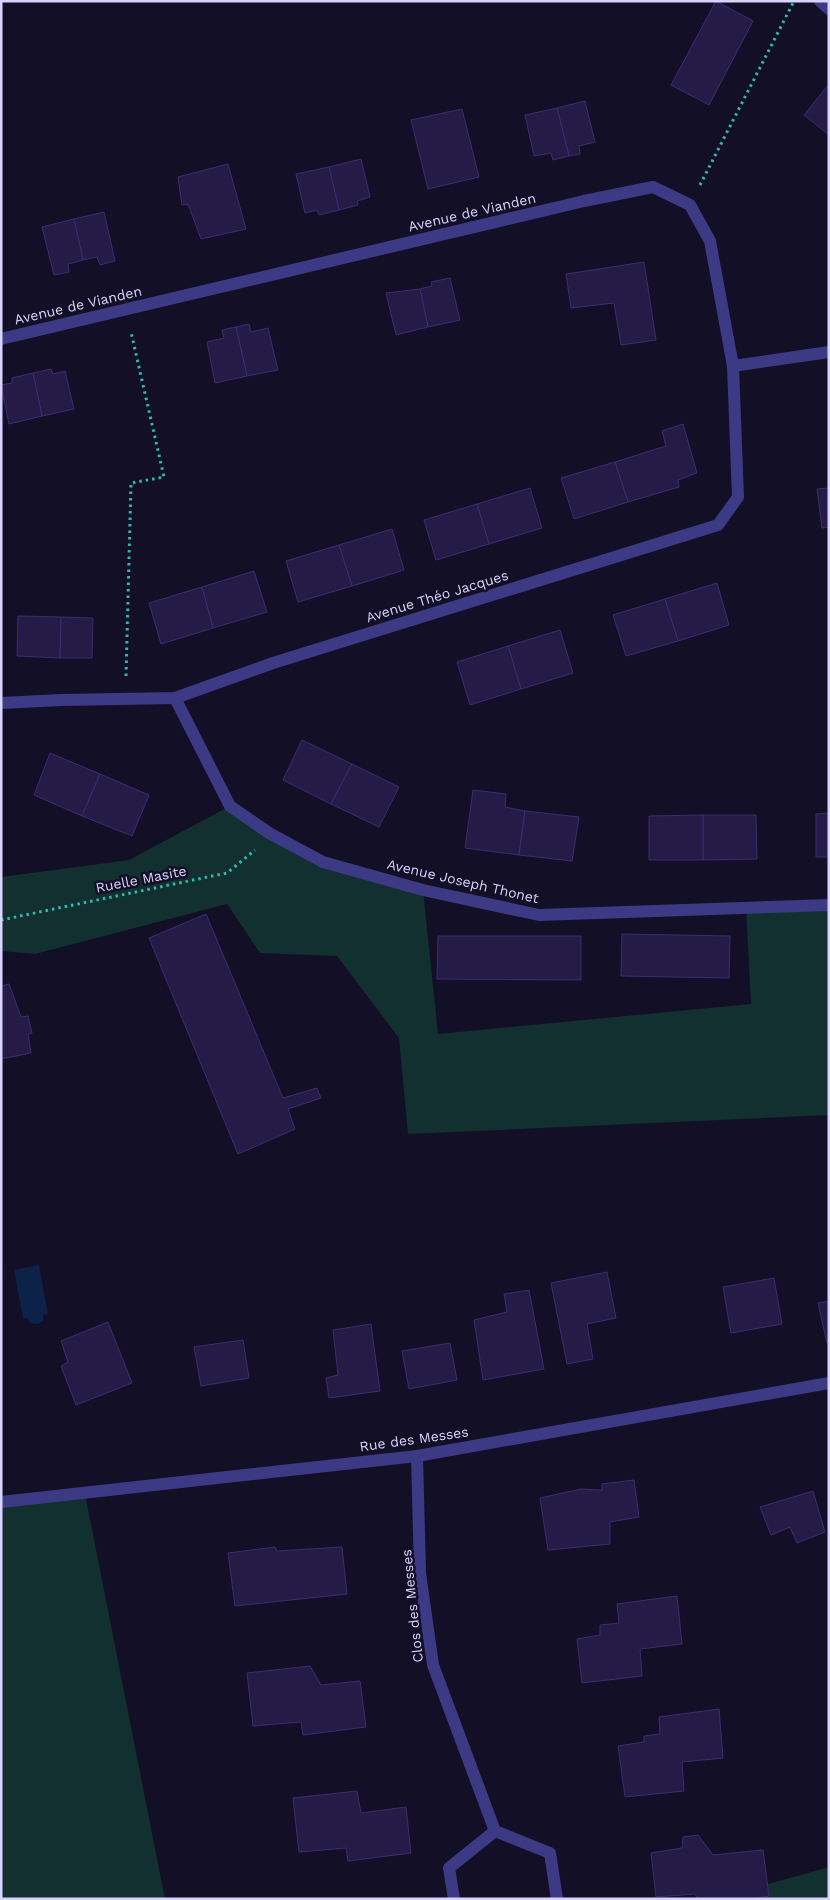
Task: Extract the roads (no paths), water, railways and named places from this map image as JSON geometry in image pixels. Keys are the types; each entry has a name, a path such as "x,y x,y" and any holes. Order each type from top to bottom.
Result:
{"street":[{"path":"820,1 829,9"},
{"name":"Avenue de Vianden","path":"1,339 584,201 653,188 690,205 710,241 733,366"},
{"path":"733,366 829,352"},
{"name":"Avenue Théo Jacques","path":"1,703 175,698 273,663 718,524 738,497 733,366"},
{"name":"Avenue Joseph Thonet","path":"175,698 230,806 269,833 323,862 423,890 539,915 829,904"},
{"name":"Rue des Messes","path":"1,1502 418,1456 829,1383"},
{"name":"Clos des Messes","path":"418,1456 420,1573 433,1664 495,1831"},
{"path":"454,1899 449,1868 495,1831 550,1853 557,1899"}],"water":[{"path":"39,1265 48,1314 43,1315 44,1320 42,1322 35,1324 29,1322 27,1318 23,1318 14,1270"}]}
